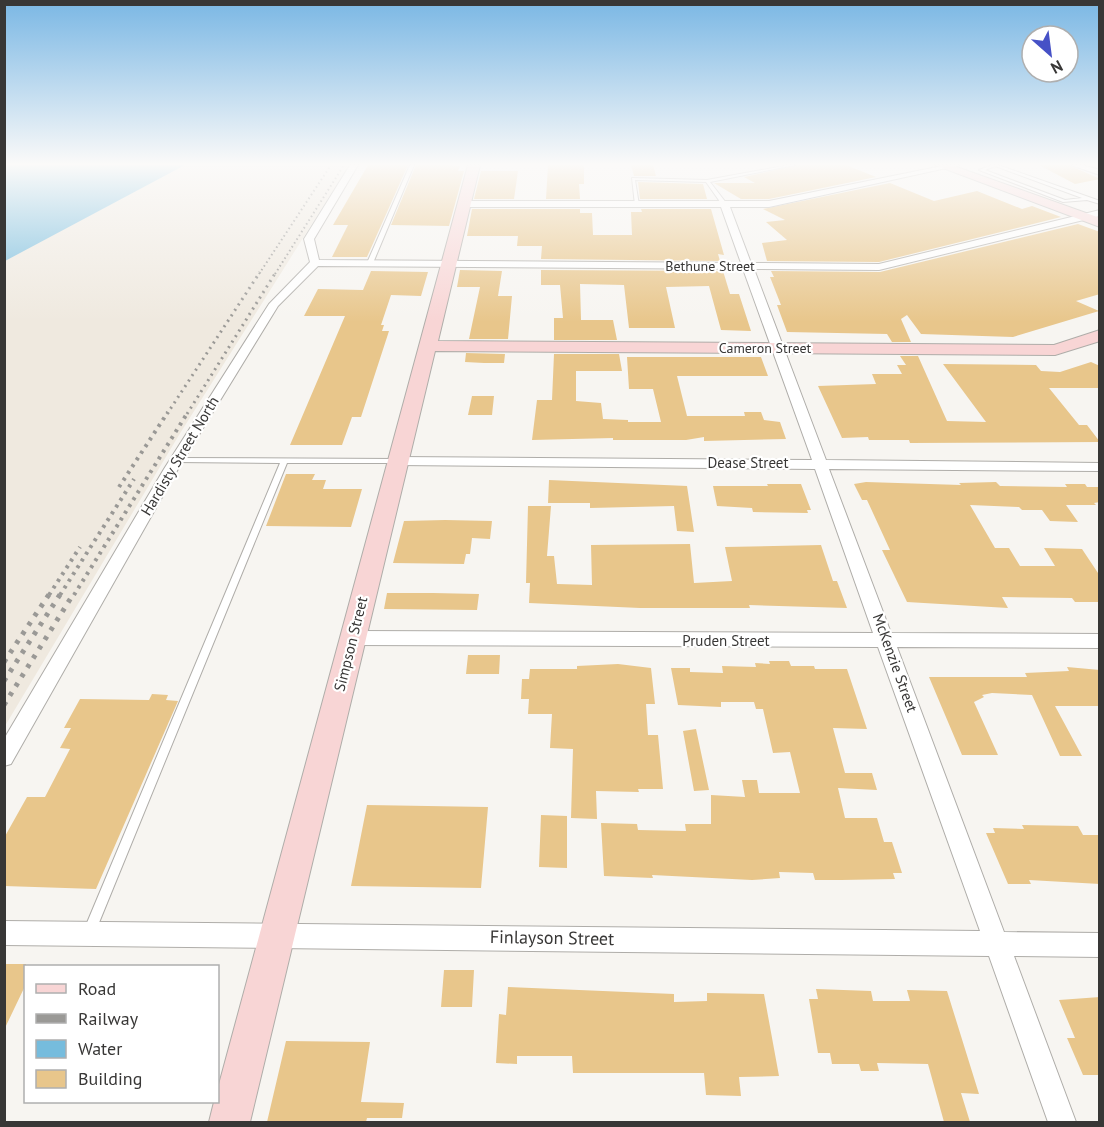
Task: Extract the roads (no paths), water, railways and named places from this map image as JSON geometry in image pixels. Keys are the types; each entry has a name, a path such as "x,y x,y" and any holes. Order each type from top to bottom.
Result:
{"main road":[{"name":"Simpson Street","path":"228,1122 353,638 396,461 462,218"},
{"path":"1085,218 1100,223"},
{"name":"Cameron Street","path":"427,346 1055,350 1100,335"}],"street":[{"path":"315,263 309,239 322,218"},
{"name":"McKenzie Street","path":"729,218 780,348 1062,1122"},
{"name":"Bethune Street","path":"315,263 879,267 1081,218"},
{"name":"Hardisty Street North","path":"4,758 176,460 274,304 315,263"},
{"name":"Dease Street","path":"396,461 1100,467"},
{"name":"Pruden Street","path":"353,638 887,642 1100,641"},
{"name":"Finlayson Street","path":"4,933 1100,945"}],"lane":[{"path":"370,263 389,218"},
{"path":"176,460 396,461"},
{"path":"89,934 284,461"}],"water":[{"path":"5,218 86,218 5,261"}],"railway":[{"path":"259,274 296,218"},
{"path":"275,274 311,218"},
{"path":"167,414 260,272"},
{"path":"187,414 276,272"},
{"path":"119,487 168,412"},
{"path":"74,595 188,412"},
{"path":"60,595 134,479"},
{"path":"49,595 80,547"},
{"path":"4,662 50,593"},
{"path":"4,681 61,593"},
{"path":"4,705 74,593"}]}
